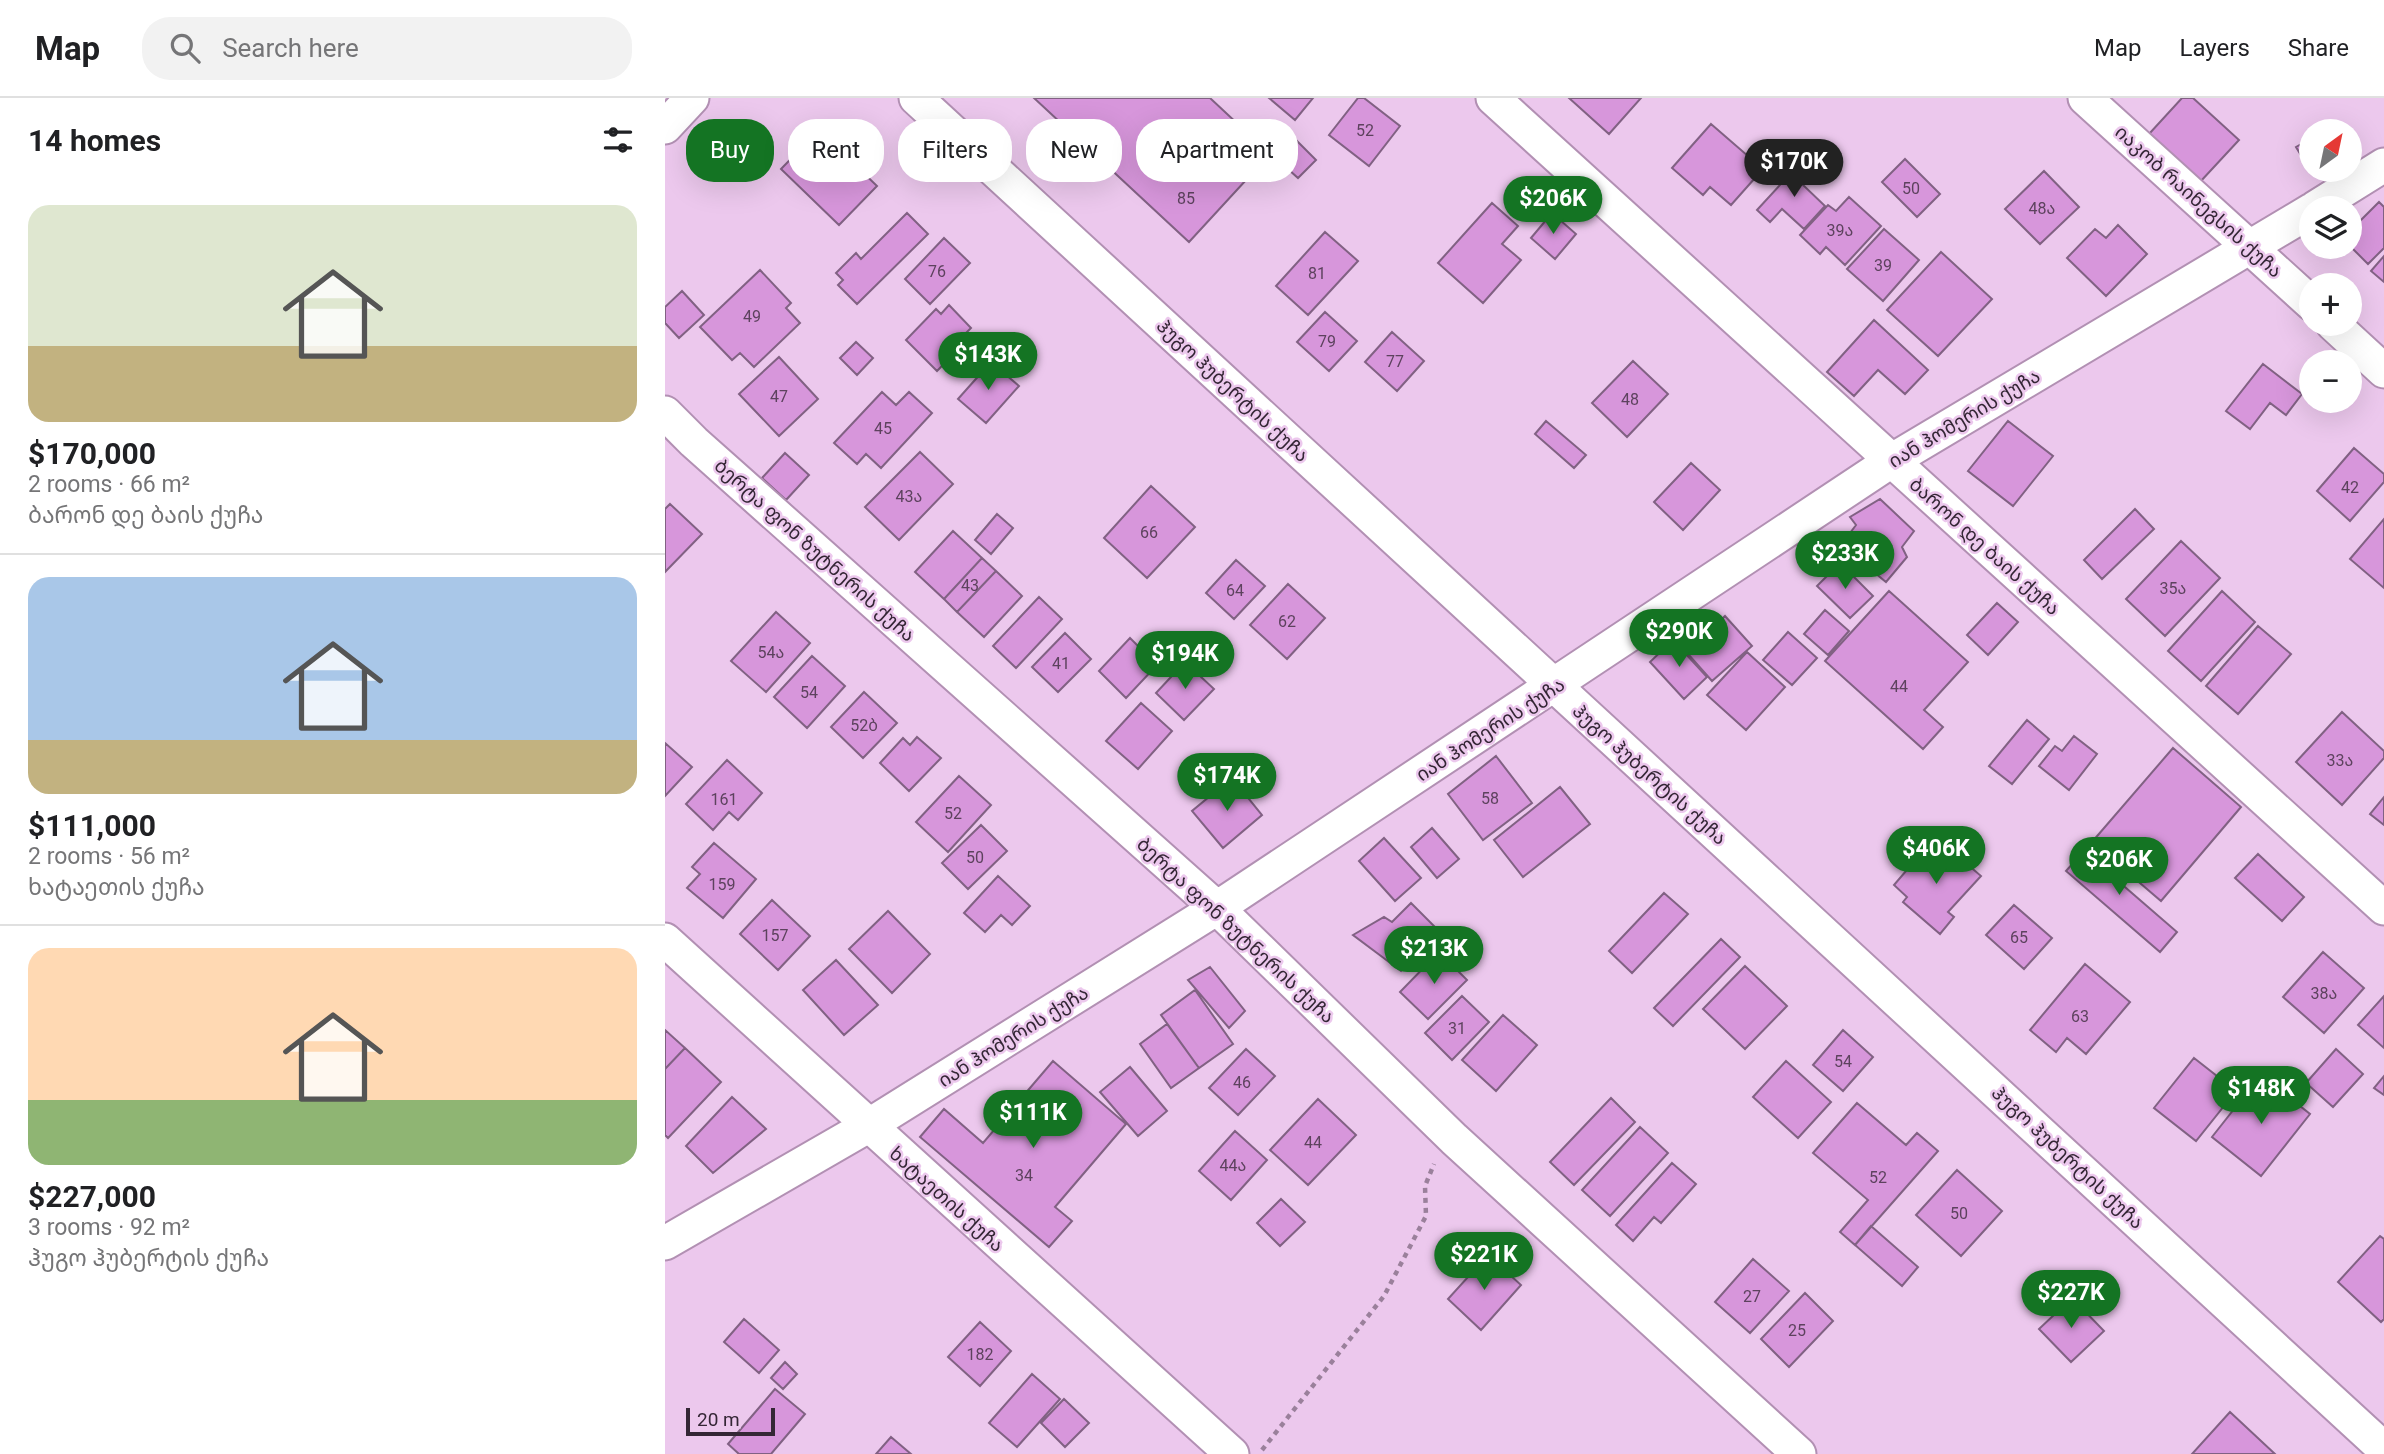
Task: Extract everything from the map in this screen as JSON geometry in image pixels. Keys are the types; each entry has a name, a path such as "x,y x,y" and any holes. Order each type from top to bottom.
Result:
{"street":[{"path":"665,127 692,98"},
{"name":"ჰუგო ჰუბერტის ქუჩა","path":"916,98 2384,1449"},
{"name":"ბარონ დე ბაის ქუჩა","path":"1493,98 2384,908"},
{"name":"იაკობ რაინეგსის ქუჩა","path":"2085,98 2299,292"},
{"name":"იან ჰომერის ქუჩა","path":"2334,196 2384,165"},
{"name":"იან ჰომერის ქუჩა","path":"665,1243 868,1126 1217,908 1891,461 2299,218"},
{"path":"2346,336 2384,371"},
{"name":"ბერტა ფონ ზუტნერის ქუჩა","path":"665,413 704,452 1217,908 1454,1139 1799,1454"},
{"name":"ხატაეთის ქუჩა","path":"665,940 1232,1454"}],"path":[{"path":"1259,1454 1384,1296 1426,1216 1425,1186 1439,1153 1454,1139"}],"building":[{"path":"1034,98 1210,98 1232,119 1136,119 1136,182 1244,182 1189,242 1122,180 1122,119 1057,119"},
{"path":"1269,98 1313,98 1294,119"},
{"path":"1358,98 1364,98 1400,126 1369,166 1329,135"},
{"path":"1569,98 1641,98 1609,134"},
{"path":"2182,98 2193,98 2239,140 2200,182 2149,134"},
{"path":"1711,124 1763,169 1731,205 1710,187 1703,195 1672,168"},
{"path":"1298,142 1316,160 1298,178"},
{"path":"1905,159 1940,194 1917,217 1882,182"},
{"path":"1802,161 1815,172 1803,185 1825,206 1804,229 1782,209 1770,222 1757,210"},
{"path":"788,162 788,176 781,169"},
{"path":"2044,171 2079,207 2040,244 2005,209"},
{"path":"794,182 873,182 877,186 839,225"},
{"path":"1849,197 1881,226 1845,265 1826,247 1820,254 1800,235 1828,205 1836,211"},
{"path":"2379,202 2384,207 2384,248 2368,264 2362,258 2362,219"},
{"path":"1492,203 1518,226 1502,244 1521,260 1483,303 1438,263"},
{"path":"907,213 928,234 857,304 838,285 843,280 836,273 856,253 861,259"},
{"path":"1552,213 1576,234 1555,259 1531,238"},
{"path":"2118,225 2147,254 2106,296 2067,258 2095,229 2106,238"},
{"path":"1884,229 1919,260 1883,301 1847,269"},
{"path":"1325,232 1358,261 1308,315 1276,286"},
{"path":"944,238 970,263 930,304 905,279"},
{"path":"1941,252 1992,299 1938,356 1887,310"},
{"path":"2384,256 2384,282 2371,271"},
{"path":"760,270 791,303 786,308 800,323 754,367 740,353 732,360 700,327"},
{"path":"682,291 704,315 679,338 665,323 665,307"},
{"path":"949,305 971,328 960,339 964,343 937,371 906,340 936,309 941,314"},
{"path":"1325,312 1357,341 1329,371 1297,342"},
{"path":"1874,320 1928,370 1905,394 1878,370 1854,396 1827,372"},
{"path":"1392,332 1424,361 1397,391 1365,362"},
{"path":"856,342 873,358 857,375 840,358"},
{"path":"779,357 818,399 779,436 739,394"},
{"path":"1633,361 1668,394 1627,437 1592,403"},
{"path":"991,362 1019,386 986,423 958,399"},
{"path":"2263,364 2299,392 2299,398 2286,415 2270,403 2250,429 2226,411"},
{"path":"882,392 896,405 909,392 932,413 881,468 866,454 857,464 834,443"},
{"path":"1546,421 1586,455 1574,468 1535,434"},
{"path":"2008,421 2053,456 2013,506 1968,471"},
{"path":"2354,448 2384,474 2384,482 2350,521 2317,491"},
{"path":"920,452 953,484 899,540 865,507"},
{"path":"785,453 809,475 786,500 762,478"},
{"path":"1691,463 1720,490 1683,530 1654,502"},
{"path":"1151,486 1195,527 1147,578 1104,538"},
{"path":"1880,499 1914,531 1902,547 1907,557 1886,582 1841,545 1856,525 1850,517"},
{"path":"670,504 702,534 665,572 665,509"},
{"path":"2135,509 2154,529 2102,579 2084,560"},
{"path":"997,514 1013,528 991,554 975,540"},
{"path":"2384,519 2384,588 2350,559"},
{"path":"953,531 982,558 944,599 915,572"},
{"path":"2181,541 2220,578 2165,636 2126,599"},
{"path":"982,558 996,571 957,612 944,599"},
{"path":"1236,560 1265,586 1234,619 1206,593"},
{"path":"1840,563 1873,596 1850,618 1817,586"},
{"path":"996,571 1022,596 984,637 957,612"},
{"path":"1288,584 1325,618 1287,659 1250,625"},
{"path":"1889,591 1968,662 1924,710 1943,727 1923,749 1825,661"},
{"path":"2222,591 2255,622 2201,681 2168,651"},
{"path":"1039,597 1062,619 1016,668 993,646"},
{"path":"1997,603 2018,622 1988,655 1967,635"},
{"path":"1825,610 1849,631 1828,655 1804,634"},
{"path":"776,612 810,643 766,692 731,661"},
{"path":"1725,616 1752,646 1712,681 1680,645 1701,626 1707,633"},
{"path":"2258,626 2291,654 2238,714 2206,686"},
{"path":"1788,632 1817,658 1792,685 1763,660"},
{"path":"1065,633 1091,659 1058,692 1032,667"},
{"path":"1130,638 1157,665 1126,698 1099,671"},
{"path":"1673,640 1707,677 1684,699 1650,662"},
{"path":"1747,652 1785,687 1746,730 1707,695"},
{"path":"812,656 845,686 807,728 774,697"},
{"path":"1185,662 1214,689 1184,720 1156,693"},
{"path":"864,692 897,723 863,758 831,727"},
{"path":"1141,703 1172,731 1138,769 1106,741"},
{"path":"2342,712 2384,751 2384,758 2342,805 2296,762"},
{"path":"2027,720 2049,739 2012,784 1989,766"},
{"path":"2074,736 2097,754 2069,790 2039,766 2055,746 2062,751"},
{"path":"917,737 941,758 909,791 880,763 903,738 910,745"},
{"path":"665,743 692,767 665,796"},
{"path":"2173,748 2241,807 2161,901 2092,842"},
{"path":"1496,756 1532,803 1483,840 1448,794"},
{"path":"727,760 762,793 738,820 729,812 713,830 686,804"},
{"path":"959,776 991,805 948,852 916,822"},
{"path":"1232,778 1262,815 1223,848 1192,811"},
{"path":"1560,787 1590,824 1523,877 1494,840"},
{"path":"2384,797 2384,825 2370,814"},
{"path":"981,825 1007,851 968,889 942,863"},
{"path":"1432,828 1459,859 1437,878 1411,847"},
{"path":"1384,838 1421,878 1395,901 1359,861"},
{"path":"2092,842 2111,858 2103,868 2177,932 2160,952 2066,871"},
{"path":"714,843 756,879 723,918 687,888 700,874 692,867"},
{"path":"1930,843 1948,858 1953,852 1981,876 1948,912 1954,917 1940,934 1903,902 1907,897 1894,885"},
{"path":"2258,854 2304,897 2282,921 2235,878"},
{"path":"998,876 1030,906 1012,925 1001,915 985,932 964,913"},
{"path":"1664,893 1688,914 1632,973 1609,951"},
{"path":"772,900 810,936 778,970 740,934"},
{"path":"1411,903 1437,929 1401,971 1353,935 1384,917 1392,922"},
{"path":"2014,905 2052,938 2024,969 1986,935"},
{"path":"888,911 930,954 892,993 849,949"},
{"path":"1721,939 1740,957 1673,1026 1654,1008"},
{"path":"1439,952 1467,980 1428,1019 1400,992"},
{"path":"2323,952 2364,988 2324,1033 2283,997"},
{"path":"836,960 878,1005 844,1035 803,990"},
{"path":"2085,964 2130,1002 2086,1054 2067,1038 2056,1052 2030,1030"},
{"path":"1745,966 1787,1006 1745,1049 1703,1009"},
{"path":"1210,967 1245,1011 1229,1028 1188,980"},
{"path":"1195,990 1233,1044 1199,1068 1161,1015"},
{"path":"1462,996 1489,1022 1452,1060 1425,1033"},
{"path":"2384,996 2384,1048 2358,1025"},
{"path":"1503,1015 1537,1045 1496,1091 1462,1060"},
{"path":"1167,1024 1199,1068 1171,1088 1140,1044"},
{"path":"665,1030 685,1048 665,1069"},
{"path":"1843,1030 1873,1057 1843,1091 1813,1065"},
{"path":"685,1048 721,1082 668,1138 665,1135 665,1069"},
{"path":"1246,1049 1275,1076 1238,1115 1209,1088"},
{"path":"2336,1049 2363,1074 2333,1107 2306,1083"},
{"path":"2194,1058 2236,1091 2196,1141 2154,1108"},
{"path":"1053,1061 1126,1124 1055,1207 1072,1221 1049,1247 920,1137 944,1109 983,1143"},
{"path":"1786,1061 1831,1102 1798,1138 1753,1097"},
{"path":"1130,1067 1167,1111 1138,1136 1100,1092"},
{"path":"2261,1075 2310,1114 2261,1176 2212,1137"},
{"path":"2384,1076 2384,1095 2374,1088"},
{"path":"732,1097 766,1129 713,1173 686,1146"},
{"path":"1611,1098 1635,1122 1574,1185 1550,1162"},
{"path":"1318,1099 1356,1135 1308,1185 1270,1150"},
{"path":"1857,1103 1906,1145 1917,1133 1938,1151 1855,1245 1840,1232 1868,1200 1813,1153"},
{"path":"1640,1127 1668,1153 1610,1216 1582,1190"},
{"path":"1235,1131 1267,1160 1231,1200 1199,1171"},
{"path":"1672,1163 1696,1184 1661,1223 1654,1217 1633,1241 1616,1225"},
{"path":"1957,1170 2002,1211 1961,1256 1916,1215"},
{"path":"1281,1199 1305,1222 1280,1246 1257,1223"},
{"path":"1871,1226 1918,1267 1902,1286 1855,1245"},
{"path":"2380,1236 2384,1239 2384,1319 2381,1322 2338,1282"},
{"path":"1488,1255 1521,1285 1481,1330 1448,1299"},
{"path":"1753,1259 1789,1291 1750,1333 1715,1302"},
{"path":"1805,1293 1833,1321 1789,1367 1761,1339"},
{"path":"2072,1298 2104,1331 2071,1362 2039,1329"},
{"path":"744,1319 779,1350 759,1373 724,1342"},
{"path":"980,1322 1011,1351 980,1386 948,1357"},
{"path":"785,1362 797,1374 783,1389 771,1378"},
{"path":"1032,1374 1060,1399 1017,1447 989,1423"},
{"path":"775,1389 805,1414 771,1454 739,1454 728,1444"},
{"path":"1064,1399 1089,1423 1065,1447 1041,1423"},
{"path":"2230,1412 2275,1454 2192,1454"},
{"path":"891,1437 911,1454 876,1454"}]}
